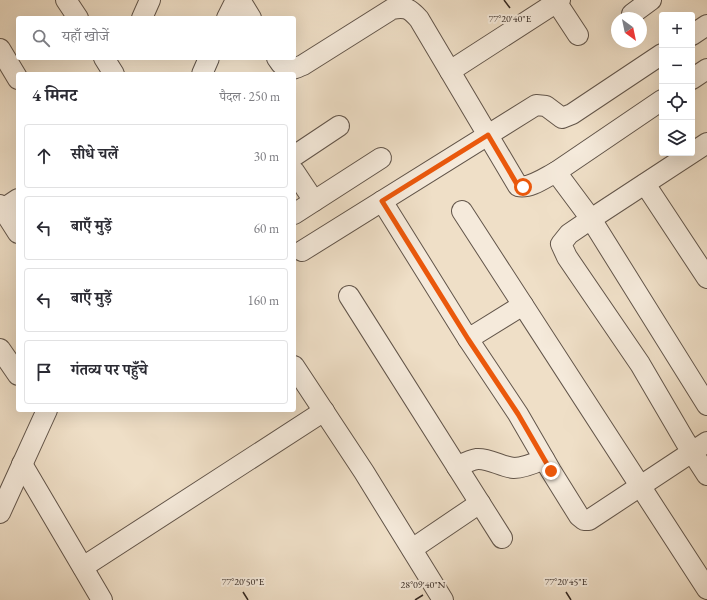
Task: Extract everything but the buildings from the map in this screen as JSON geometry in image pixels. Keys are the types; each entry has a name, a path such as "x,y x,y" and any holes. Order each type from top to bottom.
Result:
{"street":[{"path":"66,0 77,16"},
{"path":"143,16 150,0"},
{"path":"229,16 236,0"},
{"path":"240,0 250,16"},
{"path":"635,12 651,0"},
{"path":"450,71 558,1 578,35"},
{"path":"278,60 287,70 292,70 392,9 402,7 411,11 419,19 518,186 523,187 529,186 556,172 659,102"},
{"path":"695,33 707,25"},
{"path":"0,49 16,76"},
{"path":"302,251 536,105 546,106 562,118 572,114 659,56"},
{"path":"105,60 113,72"},
{"path":"115,72 121,60"},
{"path":"203,72 208,60"},
{"path":"695,77 707,69"},
{"path":"296,155 339,126"},
{"path":"707,144 591,219 570,234 561,244 567,258 699,447 707,475"},
{"path":"296,213 381,158"},
{"path":"556,172 591,219 707,406"},
{"path":"296,174 314,201"},
{"path":"645,184 707,278"},
{"path":"382,201 468,339 518,414 580,516 584,520 589,520 699,447"},
{"path":"7,205 16,228"},
{"path":"462,211 707,589"},
{"path":"349,296 502,538"},
{"path":"468,339 523,305"},
{"path":"0,349 16,372"},
{"path":"296,369 364,472 443,600"},
{"path":"83,567 324,411"},
{"path":"2,501 22,464 45,412"},
{"path":"457,467 478,459 516,468 544,459"},
{"path":"22,464 102,600"},
{"path":"412,549 480,503"}],"route":[{"path":"523,187 518,186 488,135 382,201 468,339 518,414 551,471"}]}
